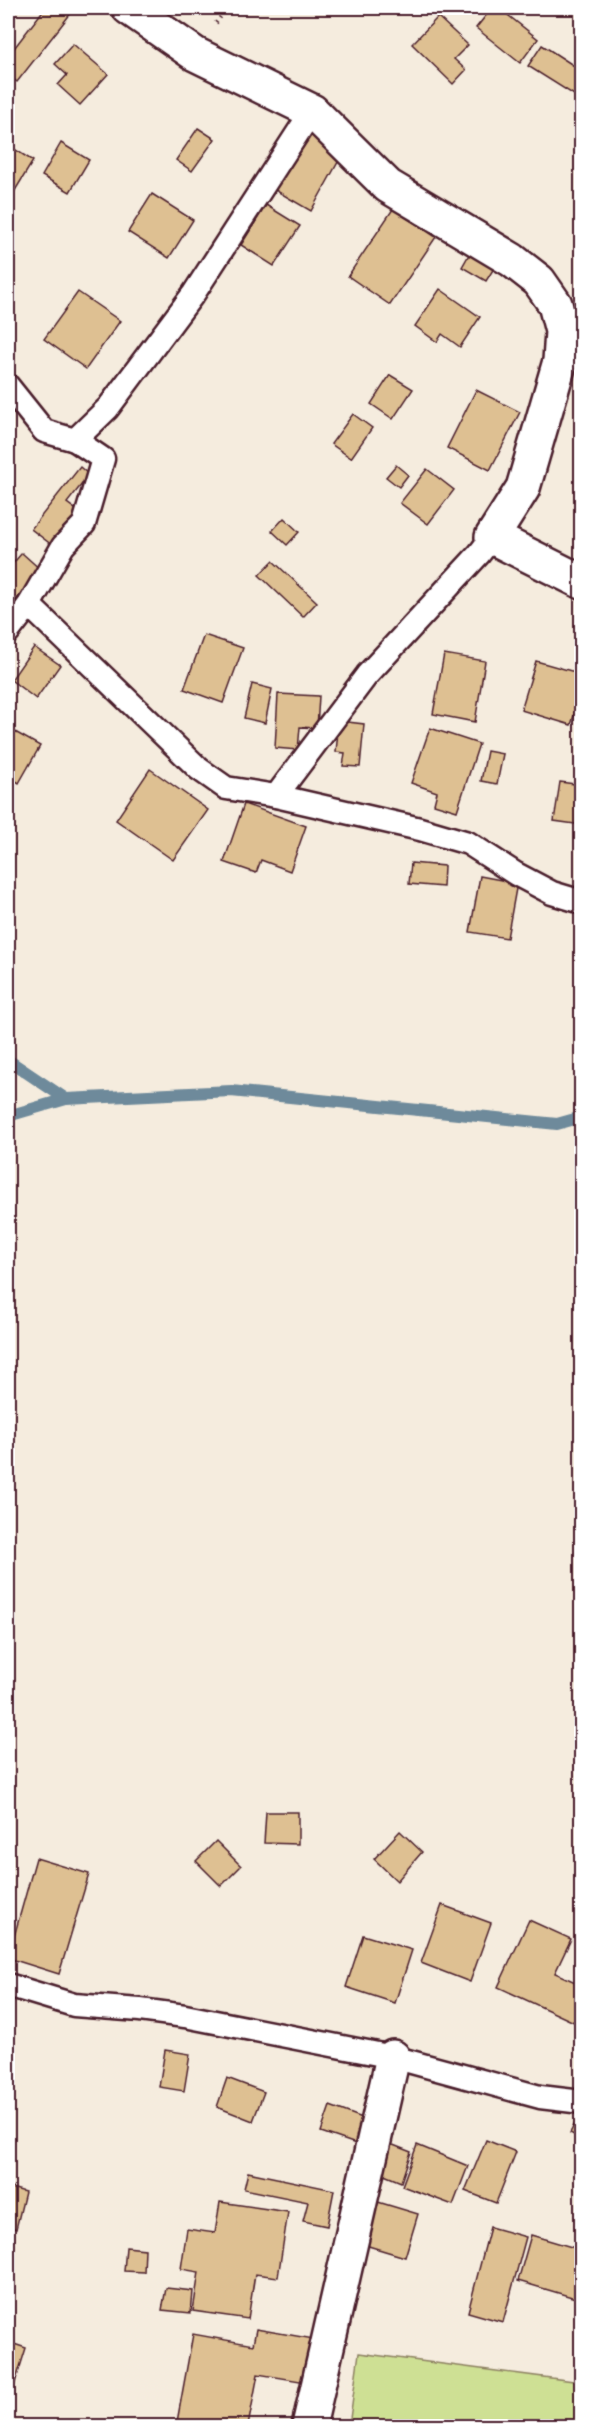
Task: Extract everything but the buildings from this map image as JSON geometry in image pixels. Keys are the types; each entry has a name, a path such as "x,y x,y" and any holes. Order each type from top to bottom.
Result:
{"street":[{"path":"129,8 195,54 312,111 388,186 512,260 539,281 555,304 562,331 557,372 523,488 492,537 582,582"},
{"path":"309,2427 393,2057"}],"lane":[{"path":"75,440 108,408 194,293 312,111"},
{"path":"8,386 44,431 75,440 102,459 84,524 63,546 28,605 8,632"},
{"path":"276,796 367,675 492,537"},
{"path":"28,605 199,769 226,788 276,796 420,829 468,843 516,874 552,893 582,902"},
{"path":"8,1985 74,2005 185,2016 393,2057 540,2097 582,2102"}],"green space":[{"path":"359,2353 581,2382 581,2426 349,2426"}],"waterway":[{"path":"8,1060 66,1099 231,1091 557,1124 582,1117"},
{"path":"8,1116 66,1099"}]}
